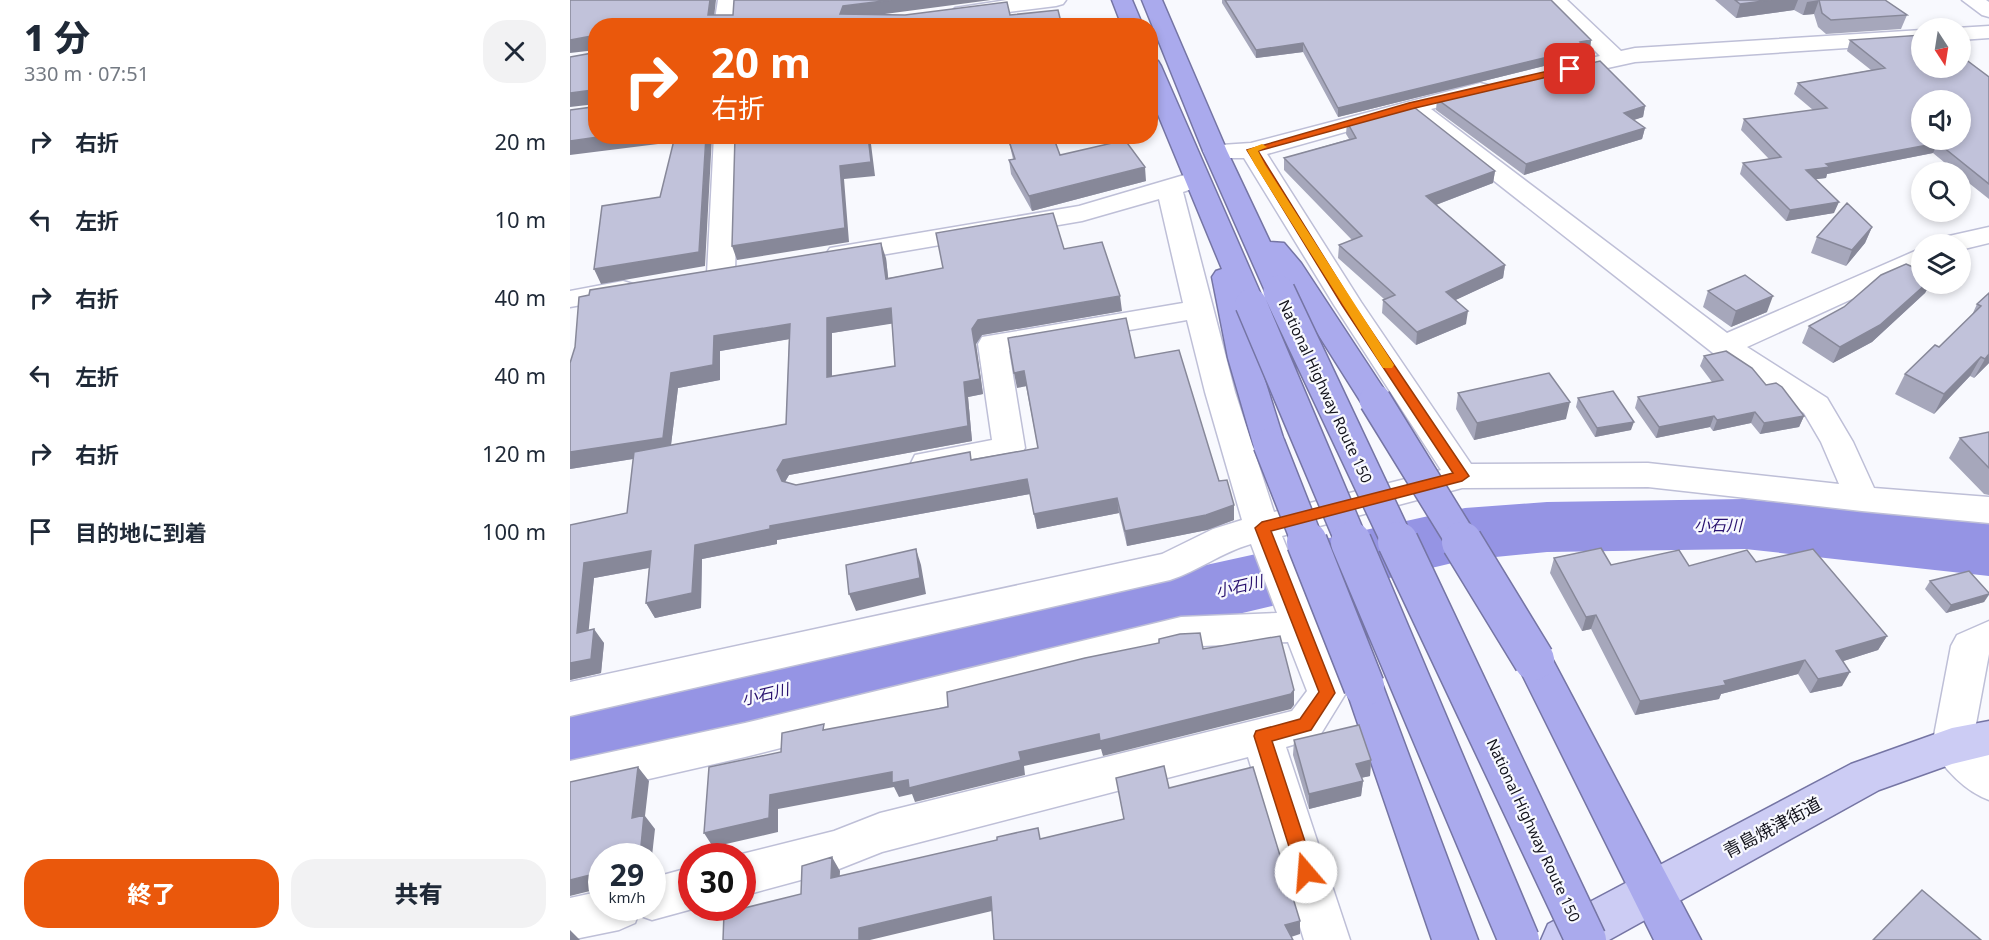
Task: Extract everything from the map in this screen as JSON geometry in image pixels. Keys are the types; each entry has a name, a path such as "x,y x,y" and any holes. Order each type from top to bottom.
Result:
{"highway":[{"path":"1122,0 1130,18"},
{"name":"National Highway Route 150","path":"1152,0 1241,208 1265,298 1519,940"},
{"name":"National Highway Route 150","path":"1158,84 1199,179 1215,224 1265,298 1586,940"},
{"path":"1241,208 1291,269 1375,400 1534,660 1678,940"},
{"path":"1215,224 1243,358 1269,444 1364,686 1455,940"}],"main road":[{"name":"青島焼津街道","path":"1564,940 1865,777 1971,742"}],"street":[{"path":"726,18 728,0"},
{"path":"937,15 1056,0"},
{"path":"1555,0 1615,58"},
{"path":"1972,0 1989,11"},
{"path":"1971,33 1989,32"},
{"path":"1536,77 1635,55 1911,37"},
{"path":"1215,151 1252,150 1413,105 1503,85"},
{"path":"1413,105 1724,346 1816,406 1837,442 1862,499"},
{"path":"721,274 726,144"},
{"path":"1252,150 1348,305 1462,476"},
{"path":"814,258 1082,213 1199,179"},
{"path":"756,871 834,851 880,833 1305,725 1327,693 1264,532 1220,392 1169,188"},
{"path":"1971,239 1989,235"},
{"path":"1724,346 1911,261"},
{"path":"571,297 652,285"},
{"path":"894,469 1009,448 993,344 1199,309"},
{"path":"570,699 1170,566 1225,538 1264,532 1462,476 1648,475 1862,499 1989,510"},
{"path":"570,779 745,740 1181,632 1298,621"},
{"path":"1989,636 1970,646 1971,742 1989,782"},
{"path":"1262,736 1327,940"},
{"path":"570,920 588,916"}],"building":[{"path":"570,0 710,0 708,15 733,15 734,0 891,0 843,6 840,14 905,15 1007,2 1010,15 1058,10 1060,18 588,18 588,37 570,40"},
{"path":"1225,0 1551,0 1591,40 1580,42 1585,48 1338,108 1303,43 1256,50"},
{"path":"1735,0 1771,0 1740,4"},
{"path":"1819,0 1885,0 1907,15 1831,20 1822,13"},
{"path":"1911,36 1911,78 1971,78 1971,64 1989,77 1989,184 1971,170 1971,162 1962,162 1947,150 1971,150 1971,90 1911,90 1911,148 1826,164 1830,167 1806,170 1839,202 1790,210 1743,163 1781,157 1744,119 1827,108 1798,83 1885,68 1850,40"},
{"path":"588,54 588,91 570,93 570,57"},
{"path":"1600,61 1645,106 1624,113 1645,128 1526,164 1437,99"},
{"path":"1410,104 1495,171 1426,196 1505,265 1446,292 1468,311 1417,332 1383,300 1395,295 1339,245 1362,236 1284,158 1356,138 1347,122"},
{"path":"588,108 588,138 570,141 570,110"},
{"path":"673,144 706,144 699,252 594,269 602,206 660,197"},
{"path":"735,144 869,144 871,162 840,166 845,228 732,246"},
{"path":"1010,144 1056,144 1060,155 1108,144 1128,144 1145,167 1029,196 1009,160 1015,159"},
{"path":"1847,203 1872,227 1852,250 1817,237"},
{"path":"1053,213 1064,249 1102,242 1120,296 978,320 972,329 980,379 964,382 968,426 783,460 777,470 782,481 796,485 970,452 971,460 1038,448 1024,371 1014,373 1008,338 1126,318 1135,358 1179,350 1219,481 1227,480 1234,505 1206,515 1125,531 1117,498 1034,514 1027,479 770,526 770,529 695,545 692,593 646,603 651,551 584,563 577,633 594,629 591,659 570,663 570,525 627,513 634,452 786,424 790,324 714,336 713,365 671,373 663,438 570,452 570,363 575,347 579,297 589,295 590,290 881,243 886,279 943,268 936,233","holes":["891,308 895,366 827,377 827,318"]},
{"path":"1906,264 1911,266 1911,294 1915,294 1880,325 1840,347 1809,326 1844,307 1881,275"},
{"path":"1745,275 1773,296 1736,311 1708,291"},
{"path":"1989,293 1989,354 1985,359 1981,357 1944,394 1905,374 1935,345 1939,347 1981,306 1977,304"},
{"path":"1726,351 1752,368 1766,385 1776,383 1782,387 1804,416 1764,423 1755,412 1717,420 1714,416 1659,427 1638,397 1723,380 1704,356"},
{"path":"1549,373 1570,402 1477,423 1458,393"},
{"path":"1613,391 1634,422 1597,428 1578,398"},
{"path":"1989,432 1989,468 1960,438"},
{"path":"1601,548 1611,565 1679,550 1689,566 1747,550 1756,562 1813,549 1887,636 1836,651 1850,672 1818,679 1805,660 1724,681 1726,685 1640,701 1596,615 1586,617 1554,558"},
{"path":"916,549 920,578 849,594 846,565"},
{"path":"1969,571 1989,594 1951,605 1930,581"},
{"path":"1200,633 1203,649 1280,636 1294,690 1291,694 1100,741 1099,734 1019,752 1021,760 909,788 908,780 892,783 892,772 770,795 769,818 704,833 709,767 781,752 782,733 824,724 823,730 948,707 947,692 1085,658 1159,643 1159,639 1180,634"},
{"path":"1359,725 1371,760 1356,764 1363,781 1309,794 1294,740"},
{"path":"1164,766 1169,788 1253,767 1300,921 1285,925 1293,940 994,940 991,897 859,928 859,940 723,940 724,921 756,921 756,905 801,894 802,866 832,857 831,878 997,840 997,837 1038,828 1040,839 1124,819 1116,778"},
{"path":"638,767 632,818 644,815 641,843 588,843 588,876 570,880 570,782"},
{"path":"1922,890 1981,940 1873,940"}],"waterway":[{"name":"小石川","path":"570,739 1465,534 1547,527 1745,524 1989,550"}],"slow traffic":[{"path":"1262,147 1252,150 1260,165 1388,365"}],"route":[{"path":"1306,872 1262,736 1305,725 1327,693 1262,528 1462,476 1348,305 1252,150 1413,105 1570,69"}]}
